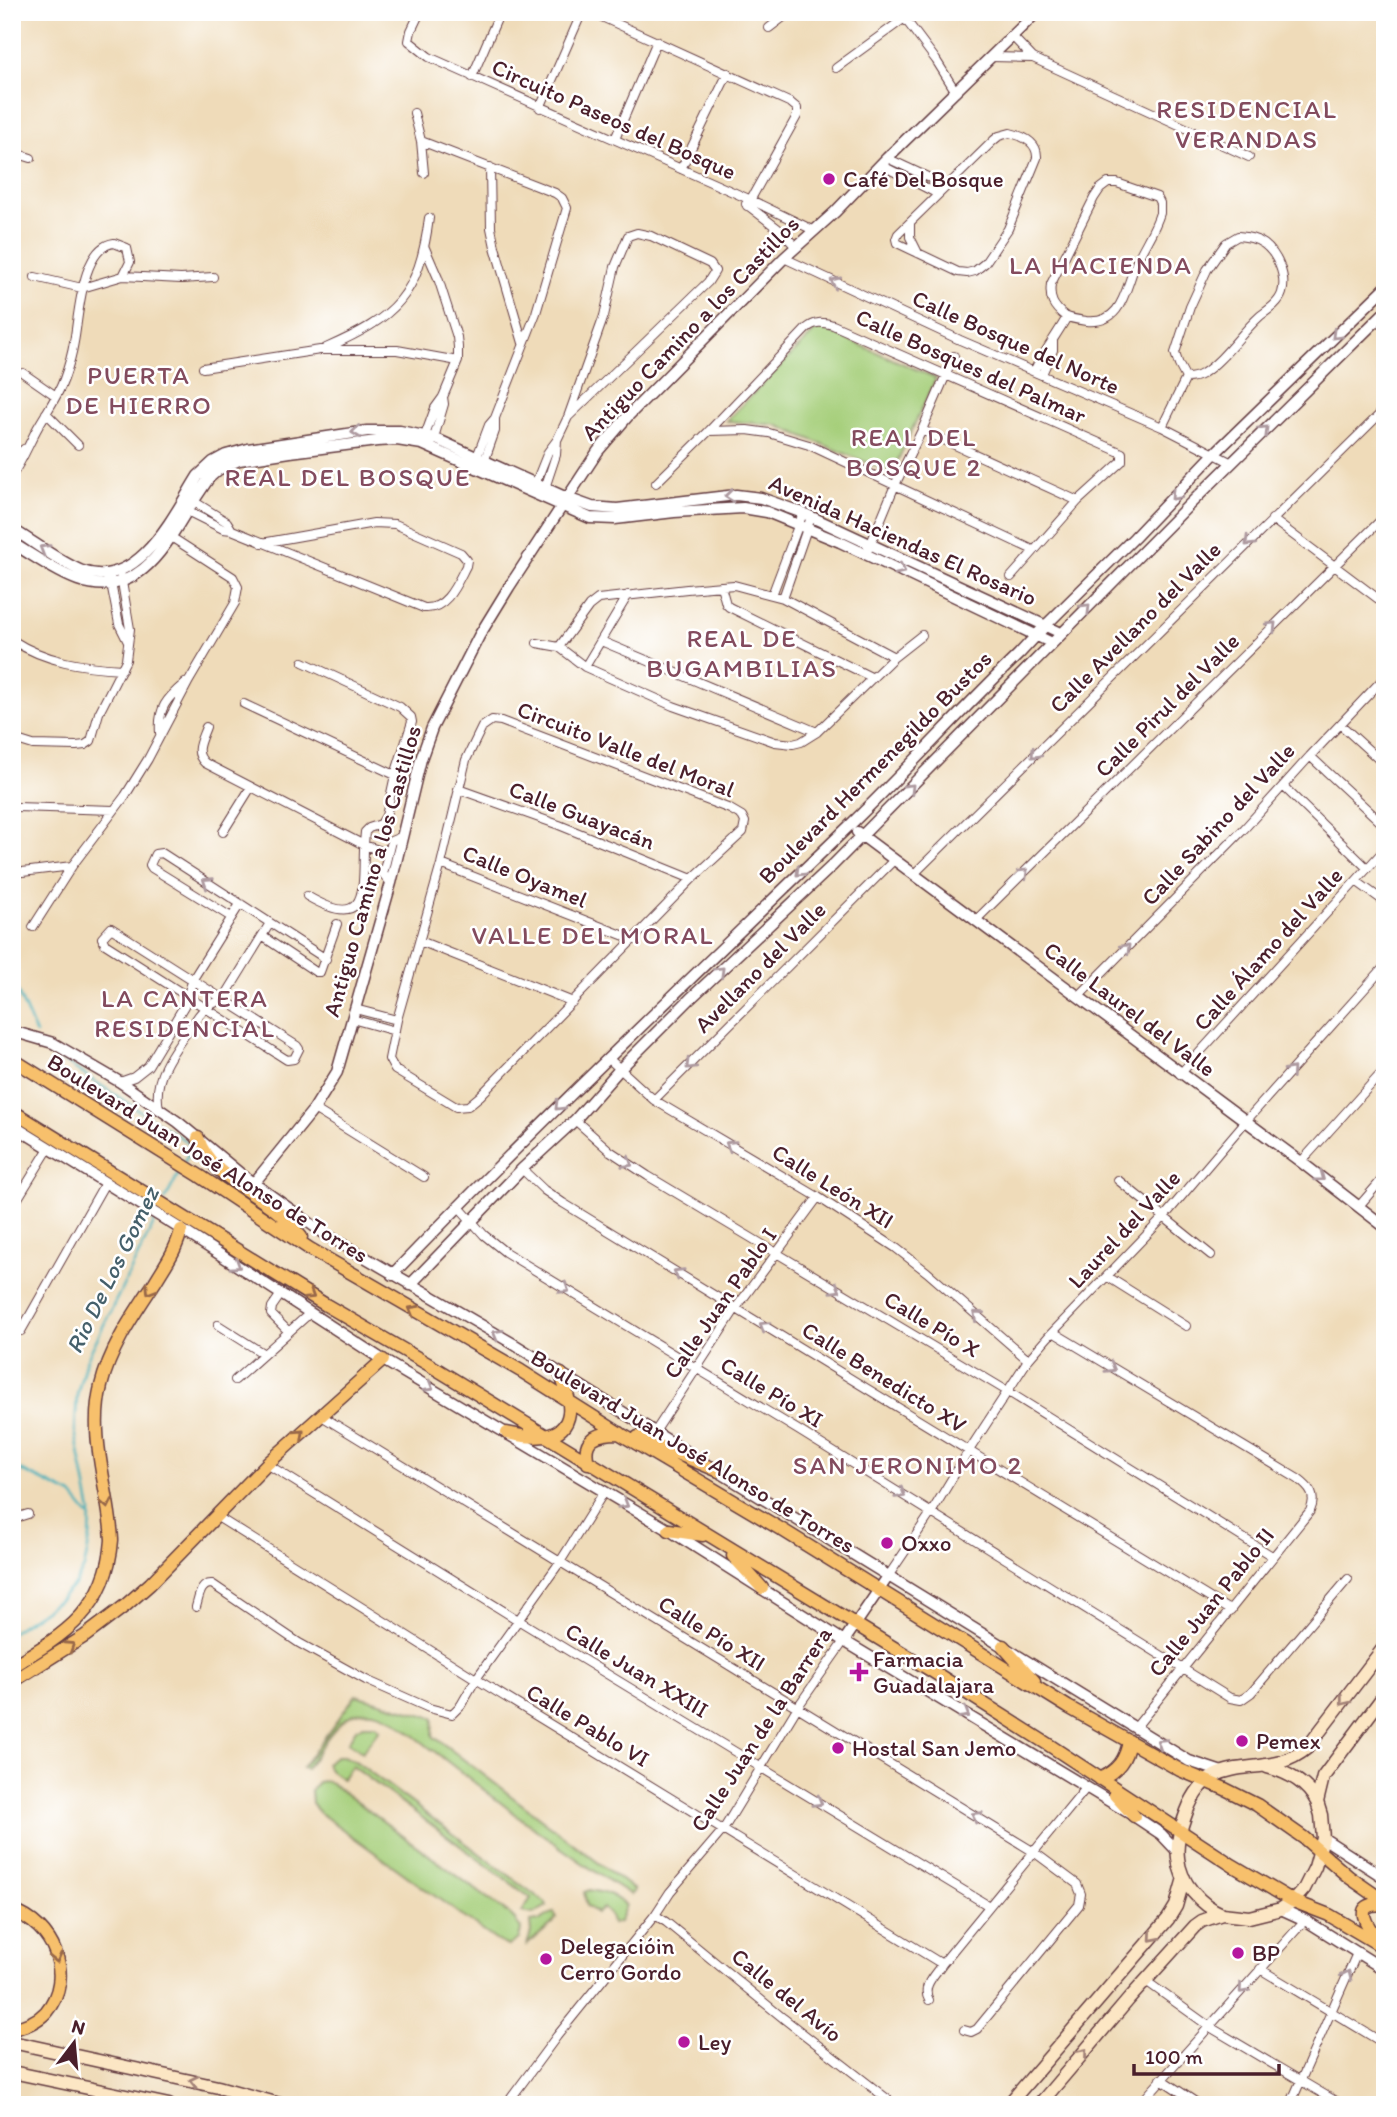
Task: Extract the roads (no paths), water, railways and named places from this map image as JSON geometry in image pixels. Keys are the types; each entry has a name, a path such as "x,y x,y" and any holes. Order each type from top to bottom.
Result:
{"main road":[{"name":"Boulevard Juan José Alonso de Torres","path":"12,1059 200,1176 310,1249 521,1371 1044,1691 1163,1761 1257,1805 1295,1830 1385,1904"},
{"path":"12,1111 183,1226 433,1367 855,1624 1049,1745 1232,1865 1293,1901 1329,1915 1385,1948"},
{"path":"198,1138 214,1164 276,1210 310,1249"},
{"path":"12,1665 75,1624 94,1600 104,1578 112,1539 96,1429 101,1385 117,1345 172,1254 183,1226"},
{"path":"12,1682 85,1636 150,1584 267,1464 383,1360"},
{"path":"507,1433 546,1437 559,1431 570,1409 561,1374"},
{"path":"588,1463 586,1453 590,1441 600,1435 619,1433 652,1443 719,1471"},
{"path":"669,1530 707,1535"},
{"path":"724,1545 762,1588"},
{"path":"1003,1646 1044,1691"},
{"path":"1267,1766 1281,1770 1298,1780 1317,1802 1321,1815 1322,1838 1319,1852 1310,1879 1293,1901 1281,1909 1249,1917 1222,1914 1196,1896 1180,1869 1180,1831 1196,1792 1205,1781 1222,1772 1267,1766 1292,1759 1307,1748 1385,1646"},
{"path":"1317,1802 1320,1784 1328,1768 1385,1694"},
{"path":"1100,1779 1121,1764 1129,1741"},
{"path":"1100,1779 1134,1816"},
{"path":"1008,2105 1168,1919 1176,1906 1184,1878"},
{"path":"1385,1904 1369,1906 1363,1914 1365,1923 1385,1948"},
{"path":"12,1911 24,1915 44,1930 54,1947 59,1969 57,1989 46,2012 28,2025 12,2029"},
{"path":"1039,2105 1195,1926 1222,1914"},
{"path":"12,2042 218,2087 283,2105"},
{"path":"12,2072 164,2104"}],"street":[{"name":"Circuito Paseos del Bosque","path":"421,12 409,41 429,57 740,196 781,230 796,247"},
{"name":"Circuito Paseos del Bosque","path":"472,77 500,12"},
{"path":"540,108 582,12"},
{"path":"591,12 728,73 681,169"},
{"path":"769,28 790,12"},
{"path":"836,68 902,15 913,12"},
{"name":"Antiguo Camino a los Castillos","path":"254,1183 314,1109 337,1072 391,883 421,759 432,728 479,636 598,451 616,429 784,258 835,212 1037,12"},
{"path":"902,15 956,92"},
{"path":"1012,36 1033,58 1249,157"},
{"path":"615,139 657,41"},
{"path":"991,57 1033,58"},
{"name":"Circuito Paseos del Bosque","path":"728,73 792,103 797,108 797,116 749,203"},
{"path":"415,113 424,173"},
{"path":"1010,133 1027,139 1038,152 1038,158 1008,229 981,267 967,273 958,272 896,241 898,234 947,186 999,136 1010,133"},
{"path":"421,141 555,193 562,198 567,208 541,298 495,418 495,431 479,463"},
{"path":"12,152 31,158"},
{"path":"884,161 947,186"},
{"path":"884,161 938,194"},
{"path":"490,167 493,237 523,344"},
{"path":"1108,183 1117,183 1157,197 1161,208 1158,221 1134,266 1121,305 1109,317 1093,322 1068,317 1053,305 1050,298 1051,284 1100,189 1108,183"},
{"name":"Circuito Paseos del Bosque","path":"749,203 813,230"},
{"path":"320,350 361,332 394,309 411,286 425,248 429,218"},
{"path":"912,222 909,232 918,253"},
{"path":"539,491 548,452 568,417 604,316 615,267 628,236 643,233 710,264 715,271 708,282 568,417"},
{"path":"1238,236 1251,237 1265,244 1281,269 1282,294 1218,361 1200,376 1186,378 1175,353 1191,306 1207,271 1226,243 1238,236"},
{"path":"12,475 64,381 74,345 82,288 93,259 107,243 120,244 127,248 130,262 123,276"},
{"path":"425,248 457,337 458,362 428,441"},
{"name":"Calle Bosque del Norte","path":"784,258 960,340 1162,427 1231,463"},
{"path":"35,277 82,288 123,276 181,279 213,276"},
{"name":"Boulevard Hermenegildo Bustos","path":"392,1275 608,1058 850,825 1134,538 1214,453 1385,288"},
{"name":"Boulevard Hermenegildo Bustos","path":"410,1285 522,1169 575,1120 619,1070 862,836 1231,463 1385,312"},
{"path":"1038,372 1053,350 1053,341 1068,317"},
{"name":"Calle Bosques del Palmar","path":"709,431 806,329 818,322 833,325 1122,453 1122,461 1078,501"},
{"path":"203,368 320,350 397,350 458,362"},
{"path":"868,549 954,356"},
{"path":"23,373 56,396"},
{"path":"1162,427 1186,378"},
{"name":"Calle Avellano del Valle","path":"914,874 1385,409"},
{"path":"46,413 78,445"},
{"path":"656,483 709,431 747,430 784,436 1033,550"},
{"path":"922,430 1078,501 1011,577"},
{"name":"Avenida Haciendas El Rosario","path":"115,577 167,534 205,468 226,454 367,431 400,431 479,463 590,518 603,520 621,514 743,508 805,520 983,603 1061,634"},
{"path":"12,460 27,448"},
{"path":"186,504 223,529 232,530 262,543 424,608 438,607 449,596 466,566 464,557 456,550 389,522 262,543"},
{"name":"Calle Pirul del Valle","path":"975,920 1105,794 1332,565 1385,516"},
{"path":"1272,519 1385,604"},
{"path":"772,594 805,520"},
{"path":"783,598 805,520"},
{"path":"12,530 82,570 115,577"},
{"path":"33,927 72,866 138,776 235,603 238,587 229,574 167,534"},
{"path":"12,543 78,580 99,584 115,577"},
{"path":"12,728 17,740 26,744 76,746 89,743 93,738 99,713 126,660 128,642 119,624 115,577"},
{"path":"721,586 729,607 873,678"},
{"path":"559,647 594,601 605,597 743,586 783,598 894,657"},
{"path":"585,667 628,595"},
{"name":"Avenida Haciendas El Rosario","path":"983,603 1011,623 1052,643"},
{"path":"1011,623 1020,637 1019,654"},
{"path":"537,643 559,647 585,667 673,706 775,742 793,744 817,732 894,657 922,635"},
{"path":"12,640 40,655 67,664 122,669"},
{"path":"601,642 817,732"},
{"path":"303,662 400,706 411,717 411,728 395,775 384,820 367,830 359,901 345,911 324,906 307,896"},
{"name":"Calle Sabino del Valle","path":"1078,997 1244,829 1385,677"},
{"path":"244,704 395,775"},
{"name":"Circuito Valle del Moral","path":"496,720 738,813 746,822 743,832 692,880 480,1096 463,1108 452,1105 395,1070 390,1059 397,1020 441,864 458,789 466,760 482,727 488,721 496,720"},
{"path":"1341,725 1385,765"},
{"path":"206,727 198,749 200,758 205,763 364,845 387,853"},
{"path":"1310,756 1385,826"},
{"path":"1283,786 1367,868"},
{"path":"223,832 251,787"},
{"name":"Calle Guayacán","path":"458,789 559,825 692,880"},
{"path":"16,807 114,810"},
{"name":"Calle Laurel del Valle","path":"850,825 1385,1227"},
{"path":"391,883 383,874 387,853 391,841 403,836"},
{"name":"Calle Álamo del Valle","path":"1180,1074 1385,849"},
{"path":"231,917 152,868 150,862 155,854 162,853 326,959"},
{"name":"Avellano del Valle","path":"654,1100 894,860"},
{"name":"Calle Oyamel","path":"441,864 635,940"},
{"path":"14,873 72,866"},
{"path":"1356,881 1385,902"},
{"path":"120,1082 134,1077 148,1066 180,1015 193,979 240,904"},
{"path":"159,1108 157,1091 161,1075 199,1015 205,1008 224,998 270,923"},
{"path":"262,936 316,972 320,972 337,924"},
{"path":"108,929 115,929 193,979 297,1046 299,1049 294,1059 287,1060 105,944 102,938 108,929"},
{"path":"420,941 573,1002"},
{"name":"Laurel del Valle","path":"1028,1360 1163,1218 1385,966"},
{"path":"354,1014 397,1020"},
{"path":"354,1014 395,1031"},
{"name":"Boulevard Juan José Alonso de Torres","path":"14,1031 53,1043 120,1082 159,1108 254,1183 325,1234 501,1336 1189,1760 1222,1772"},
{"name":"Calle León XII","path":"608,1058 654,1100 818,1197 911,1259 1028,1360"},
{"path":"1301,1162 1385,1069"},
{"path":"314,1109 425,1177"},
{"name":"Calle Pío X","path":"575,1120 610,1151 1007,1391 1272,1556"},
{"path":"12,1125 106,1183 148,1202"},
{"path":"12,1208 49,1148"},
{"name":"Calle Benedicto XV","path":"522,1169 551,1196 1231,1611"},
{"path":"1359,1206 1385,1176"},
{"path":"1118,1180 1211,1255"},
{"path":"21,1331 106,1183"},
{"name":"Calle Juan Pablo I","path":"655,1432 736,1308 818,1197"},
{"name":"Calle Pío XI","path":"458,1206 470,1221 505,1252 1235,1700 1245,1698 1348,1579"},
{"path":"183,1226 383,1360 669,1530 844,1641 1134,1816 1161,1834 1178,1852"},
{"path":"1108,1277 1186,1326"},
{"path":"281,1294 272,1307 271,1314 289,1332"},
{"path":"235,1380 310,1313"},
{"path":"218,1325 264,1354"},
{"name":"Calle Juan Pablo II","path":"1052,1332 1298,1479 1308,1488 1314,1500 1310,1511 1136,1727"},
{"name":"Calle Juan de la Barrera","path":"506,2105 557,2036 655,1915 670,1892 723,1830 797,1708 931,1513 1028,1360"},
{"name":"Calle Pío XII","path":"320,1415 1034,1852 1077,1884 1081,1889 1079,1905 977,2029 971,2032 964,2030"},
{"name":"Calle Juan XXIII","path":"267,1464 989,1906"},
{"path":"196,1607 203,1587 212,1584 299,1643 366,1680 440,1712 452,1714 560,1562 604,1492"},
{"path":"12,1519 28,1514"},
{"name":"Calle Pablo VI","path":"216,1516 476,1679 942,1964"},
{"path":"929,2000 926,1988 942,1964 1087,1787"},
{"path":"1322,1838 1385,1878"},
{"path":"1281,1909 1305,1920 1385,1970"},
{"name":"Calle del Avío","path":"655,1915 895,2105"},
{"path":"1139,2105 1305,1920"},
{"path":"1290,2105 1357,1953"},
{"path":"1260,1969 1385,2044"},
{"path":"1146,1981 1210,2027 1342,2105"},
{"path":"1161,2079 1200,2105"}],"waterway":[{"name":"Rio De Los Gomez","path":"12,979 36,1034"},
{"name":"Rio De Los Gomez","path":"40,1043 42,1047 192,1145 184,1163"},
{"name":"Rio De Los Gomez","path":"165,1200 181,1169"},
{"name":"Rio De Los Gomez","path":"12,1632 59,1600 75,1584 84,1568 90,1538 91,1512 75,1431 77,1395 85,1363 156,1219"},
{"path":"12,1466 72,1495 90,1517"}],"place":[{"name":"Café Del Bosque","path":"829,179"},
{"name":"Oxxo","path":"887,1543"},
{"name":"Farmacia Guadalajara","path":"859,1672"},
{"name":"Pemex","path":"1242,1741"},
{"name":"Hostal San Jemo","path":"838,1748"},
{"name":"BP","path":"1238,1953"},
{"name":"Delegacióin Cerro Gordo","path":"546,1959"},
{"name":"Ley","path":"684,2042"}],"district":[{"name":"RESIDENCIAL VERANDAS","path":"1247,124"},
{"name":"LA HACIENDA","path":"1101,265"},
{"name":"PUERTA DE HIERRO","path":"139,390"},
{"name":"REAL DEL BOSQUE 2","path":"914,452"},
{"name":"REAL DEL BOSQUE","path":"348,477"},
{"name":"REAL DE BUGAMBILIAS","path":"742,653"},
{"name":"VALLE DEL MORAL","path":"593,935"},
{"name":"LA CANTERA RESIDENCIAL","path":"185,1013"},
{"name":"SAN JERONIMO 2","path":"908,1465"}]}
